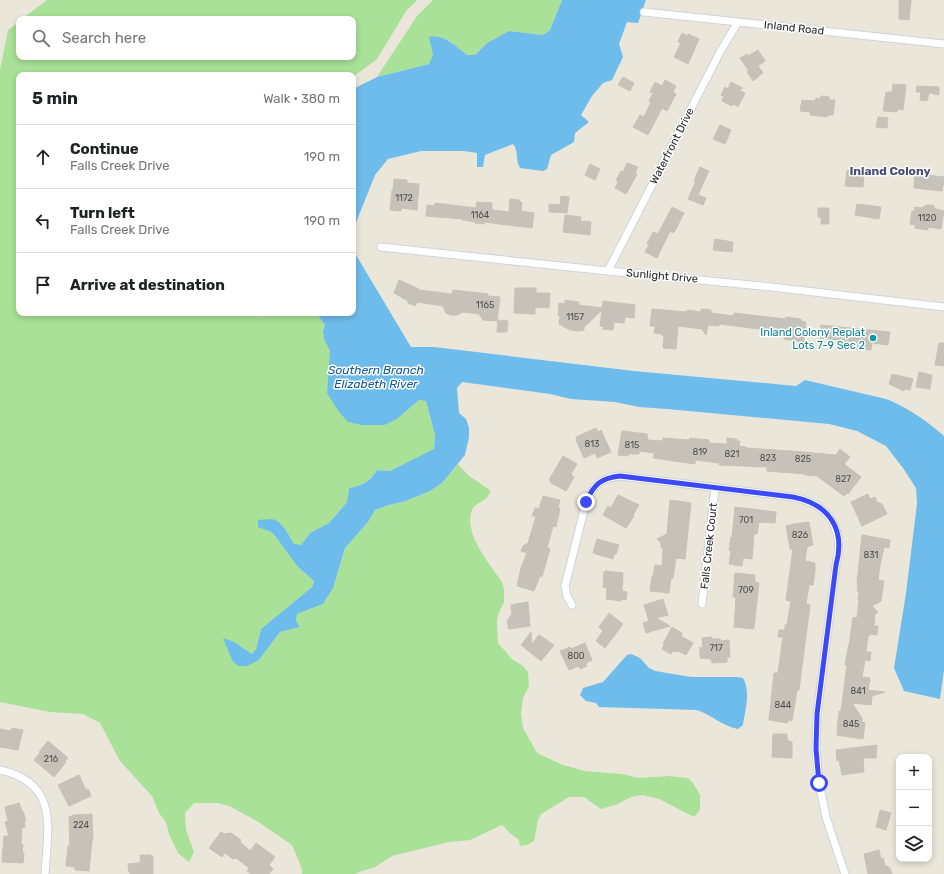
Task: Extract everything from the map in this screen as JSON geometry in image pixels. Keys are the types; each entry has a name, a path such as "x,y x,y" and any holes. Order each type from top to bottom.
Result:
{"street":[{"name":"Inland Road","path":"644,12 944,44"},
{"name":"Waterfront Drive","path":"608,271 713,66 738,22"},
{"name":"Sunlight Drive","path":"381,247 771,287 944,307"},
{"path":"572,605 567,596 565,586 586,502 591,491 598,482 609,477 620,476 806,499 828,514 835,526 839,539 840,552 836,565 817,714 816,749 819,783 826,817 845,874"},
{"name":"Falls Creek Court","path":"702,604 715,488"},
{"path":"0,770 14,773 27,780 38,791 45,804 48,818 45,874"}],"green space":[{"path":"47,0 417,0 406,11 377,59 356,75 356,72 16,72 16,316 318,316 325,325 323,334 330,352 327,393 397,419 419,400 426,401 435,435 434,450 390,471 377,470 365,483 349,488 347,502 342,508 329,523 310,533 301,545 294,545 287,532 258,527 271,532 297,566 314,581 312,587 261,629 256,649 252,654 234,642 259,660 280,632 300,627 296,621 297,614 323,604 333,588 345,548 368,522 375,510 403,502 430,491 442,483 458,464 468,475 491,491 486,498 472,510 470,519 471,529 479,548 502,582 504,589 504,602 498,615 498,643 512,659 523,666 528,672 529,686 523,698 521,714 523,728 537,753 563,765 585,771 622,774 638,778 668,776 688,778 693,783 700,795 700,810 695,816 692,816 659,799 642,795 631,797 618,804 601,809 584,797 569,797 541,814 538,820 534,841 527,845 520,846 519,840 502,825 470,840 449,842 392,856 375,867 355,874 302,874 302,869 292,845 257,821 229,806 218,803 194,803 185,813 186,830 194,852 189,862 178,853 169,834 166,822 159,813 152,796 120,761 100,723 83,714 50,712 0,702 0,70 8,30 16,24 16,60 356,60 356,16 26,16"},
{"path":"433,0 562,0 550,30 543,35 509,31 487,43 475,55 467,55 448,40 430,38 434,56 429,64 377,77 417,16"}],"water":[{"path":"562,0 646,0 638,23 627,22 619,44 623,57 612,80 603,83 592,96 581,115 589,122 575,133 574,142 551,155 547,169 543,171 520,168 513,144 485,155 483,167 477,167 477,153 463,151 421,151 388,159 375,175 356,222 356,88 377,77 429,64 433,55 429,37 440,37 467,55 475,55 487,43 509,31 543,35 550,30"},
{"name":"Southern Branch Elizabeth River","path":"356,255 411,347 434,347 634,371 796,386 805,380 886,399 909,410 944,436 944,670 940,699 904,691 894,668 906,593 917,504 916,488 886,446 857,431 829,424 639,407 615,402 571,399 550,394 462,382 457,388 459,413 466,419 469,428 469,437 465,455 442,483 430,491 403,502 375,510 368,522 345,548 333,588 323,604 297,614 296,621 300,627 280,632 259,660 247,666 239,666 233,662 223,638 234,642 252,654 256,649 261,629 312,587 314,581 297,566 271,532 258,527 258,520 271,519 279,522 294,544 301,545 310,533 329,523 342,508 347,502 349,488 365,483 377,470 390,471 434,449 435,435 426,401 419,400 397,419 384,425 362,425 348,422 339,412 327,393 330,351 324,339 323,332 325,325 318,316 356,316"},
{"path":"631,654 640,658 649,668 655,671 691,677 743,678 747,689 747,695 743,725 738,729 696,710 599,707 596,703 586,701 580,695 583,688 603,682 627,655"}],"building":[{"path":"899,0 911,0 909,20 899,19"},
{"path":"682,33 699,39 688,64 674,57 681,43 678,42"},
{"path":"758,50 765,61 758,66 763,73 753,81 747,72 749,71 740,58 747,54 748,56"},
{"path":"623,77 634,83 630,91 618,85"},
{"path":"665,80 676,86 673,92 676,94 667,111 662,108 648,135 633,127 640,115 644,117 651,102 649,101 653,93 650,92 655,82 662,86"},
{"path":"731,82 743,88 739,90 745,93 738,107 722,101 724,96 721,95 725,87 728,89"},
{"path":"893,84 906,85 903,110 898,109 897,112 883,111 886,92 892,92"},
{"path":"917,86 939,87 939,95 929,93 927,101 920,100 921,92 916,92"},
{"path":"821,96 829,97 829,100 835,100 833,115 827,115 827,117 810,115 810,112 800,111 802,100 815,101 816,98 820,99"},
{"path":"878,117 888,118 887,128 876,127"},
{"path":"720,125 731,130 725,144 713,139"},
{"path":"627,163 638,167 635,173 637,174 626,194 615,188 618,182 616,180 621,171 623,172"},
{"path":"590,164 600,169 595,180 585,175"},
{"path":"700,167 709,171 698,195 706,198 703,205 688,199"},
{"path":"847,170 864,172 863,187 845,186"},
{"path":"915,174 944,177 942,191 914,188"},
{"path":"394,179 407,180 407,183 419,184 417,210 401,208 401,211 390,210"},
{"path":"561,196 569,197 567,213 549,212 549,204 560,205"},
{"path":"510,199 519,200 522,203 521,211 534,213 532,228 484,222 484,224 475,223 463,219 426,216 427,205 435,206 435,203 476,208 477,202 492,203 492,210 509,212"},
{"path":"857,204 881,207 879,219 855,215"},
{"path":"926,205 933,205 936,209 944,211 941,229 928,227 928,230 915,228 915,225 910,224 912,211 914,212 915,207 922,208"},
{"path":"672,207 684,213 675,231 673,233 670,231 657,258 645,252 649,245 647,244 653,232 658,234"},
{"path":"818,208 829,208 829,224 821,224 821,217 818,217"},
{"path":"565,215 581,217 580,221 591,222 590,235 563,232"},
{"path":"715,239 733,242 732,252 713,250"},
{"path":"399,280 419,290 452,294 453,290 500,297 497,321 483,320 479,314 463,312 457,315 451,315 446,313 443,306 417,302 415,306 394,293"},
{"path":"515,288 536,288 536,293 550,293 549,308 535,307 535,314 514,313"},
{"path":"565,300 579,302 579,305 602,308 603,301 635,305 634,318 625,317 624,323 614,322 613,330 602,329 604,327 600,326 602,310 584,327 584,330 570,330 559,324 559,303 565,304"},
{"path":"652,309 701,312 701,309 711,310 711,313 733,316 734,313 785,319 786,317 801,319 801,321 806,322 804,342 784,339 784,333 775,331 719,324 719,326 708,325 706,335 702,329 678,326 676,349 663,348 664,336 662,334 654,333 655,326 650,326"},
{"path":"498,320 508,321 507,332 497,332"},
{"path":"821,325 890,332 888,345 872,343 871,350 856,349 857,342 819,338"},
{"path":"939,343 944,343 944,366 935,365"},
{"path":"919,372 932,375 930,389 916,387"},
{"path":"892,374 913,379 910,390 905,389 904,391 889,384"},
{"path":"596,428 598,432 601,430 611,452 597,458 595,453 584,458 576,437"},
{"path":"622,431 647,434 648,440 663,441 663,438 689,440 690,438 709,440 709,443 727,444 727,438 737,439 737,441 740,441 739,446 746,448 836,455 840,449 850,457 844,464 861,477 848,494 847,493 844,496 817,476 767,471 767,467 719,465 719,463 695,460 695,464 653,458 654,453 639,451 639,454 629,454 628,456 618,455"},
{"path":"563,456 577,464 571,474 574,477 566,491 551,483 549,480"},
{"path":"868,494 870,499 875,497 877,502 882,504 887,514 862,526 851,502"},
{"path":"618,495 639,505 626,528 603,515 608,506 611,508"},
{"path":"543,496 560,500 558,508 560,509 556,527 553,526 547,548 550,549 542,577 540,576 534,591 517,586 521,568 527,553 521,551 523,546 528,543 536,516 532,516 535,508 539,509"},
{"path":"670,500 691,503 685,559 676,558 669,593 650,591 655,565 662,566 663,549 661,547 661,543 657,539 667,534"},
{"path":"735,507 776,512 775,523 759,522 757,534 754,534 752,559 743,558 742,566 729,564 731,551 729,550 731,537 732,538"},
{"path":"809,522 813,545 807,547 805,561 815,563 815,572 813,585 809,585 806,604 810,605 799,690 797,690 792,721 788,720 788,723 769,720 774,673 778,673 783,637 778,637 779,630 785,630 791,601 786,600 793,549 790,549 786,526"},
{"path":"862,535 890,540 889,548 884,547 880,565 878,580 884,581 881,601 872,606 878,612 875,614 874,626 878,626 877,635 870,634 868,636 866,652 871,652 870,661 865,660 862,677 870,678 868,690 885,692 872,696 871,705 852,703 862,718 862,722 865,723 863,739 837,735 839,711 841,711 847,665 845,665 853,617 857,618 859,592 857,591 857,583"},
{"path":"597,539 619,545 613,559 593,553"},
{"path":"604,572 623,573 622,591 627,592 626,600 621,599 621,601 606,599 607,588 603,587"},
{"path":"735,573 755,575 755,582 759,583 753,629 734,627 736,597 733,597"},
{"path":"663,599 668,615 656,618 670,626 646,633 643,623 649,621 644,605"},
{"path":"528,602 530,626 509,629 507,621 512,614 511,605"},
{"path":"609,613 623,624 605,648 596,641 603,631 599,627"},
{"path":"672,627 682,633 681,636 693,643 686,655 678,651 673,651 671,654 662,649"},
{"path":"531,632 532,644 539,635 554,645 541,661 521,645"},
{"path":"712,637 712,639 720,639 721,641 729,640 730,657 727,657 727,662 712,663 711,659 700,658 700,647 703,648 702,638"},
{"path":"585,643 592,660 586,663 587,666 580,669 579,666 569,670 560,651 570,647 571,649"},
{"path":"12,728 23,730 18,750 0,747 0,729 11,731"},
{"path":"773,734 787,734 787,740 792,742 792,758 772,757"},
{"path":"48,741 68,758 54,777 34,760"},
{"path":"877,745 876,758 863,758 864,772 842,775 839,760 837,761 836,750"},
{"path":"79,775 86,790 88,789 91,796 69,806 58,785"},
{"path":"19,803 26,821 24,821 25,827 22,828 21,845 23,845 22,853 24,853 23,863 2,862 4,836 9,836 5,822 8,821 5,807"},
{"path":"880,810 891,813 886,830 876,827"},
{"path":"92,814 93,840 89,871 75,870 75,867 66,866 68,846 70,846 69,817 73,815"},
{"path":"221,832 224,834 231,833 241,840 240,842 250,851 256,843 275,857 269,865 273,869 269,874 251,874 247,871 249,868 236,858 233,859 225,853 222,857 209,848"},
{"path":"879,850 881,859 883,858 885,865 890,868 892,874 868,874 864,854"},
{"path":"140,855 151,855 153,857 153,874 130,874 128,864 141,862"}],"place":[{"name":"Inland Colony Replat Lots 7-9 Sec 2","path":"873,338"}],"district":[{"name":"Inland Colony","path":"890,171"}],"route":[{"path":"586,502 591,491 598,482 609,477 620,476 806,499 828,514 835,526 839,539 840,552 836,565 817,714 816,749 819,783"}]}
